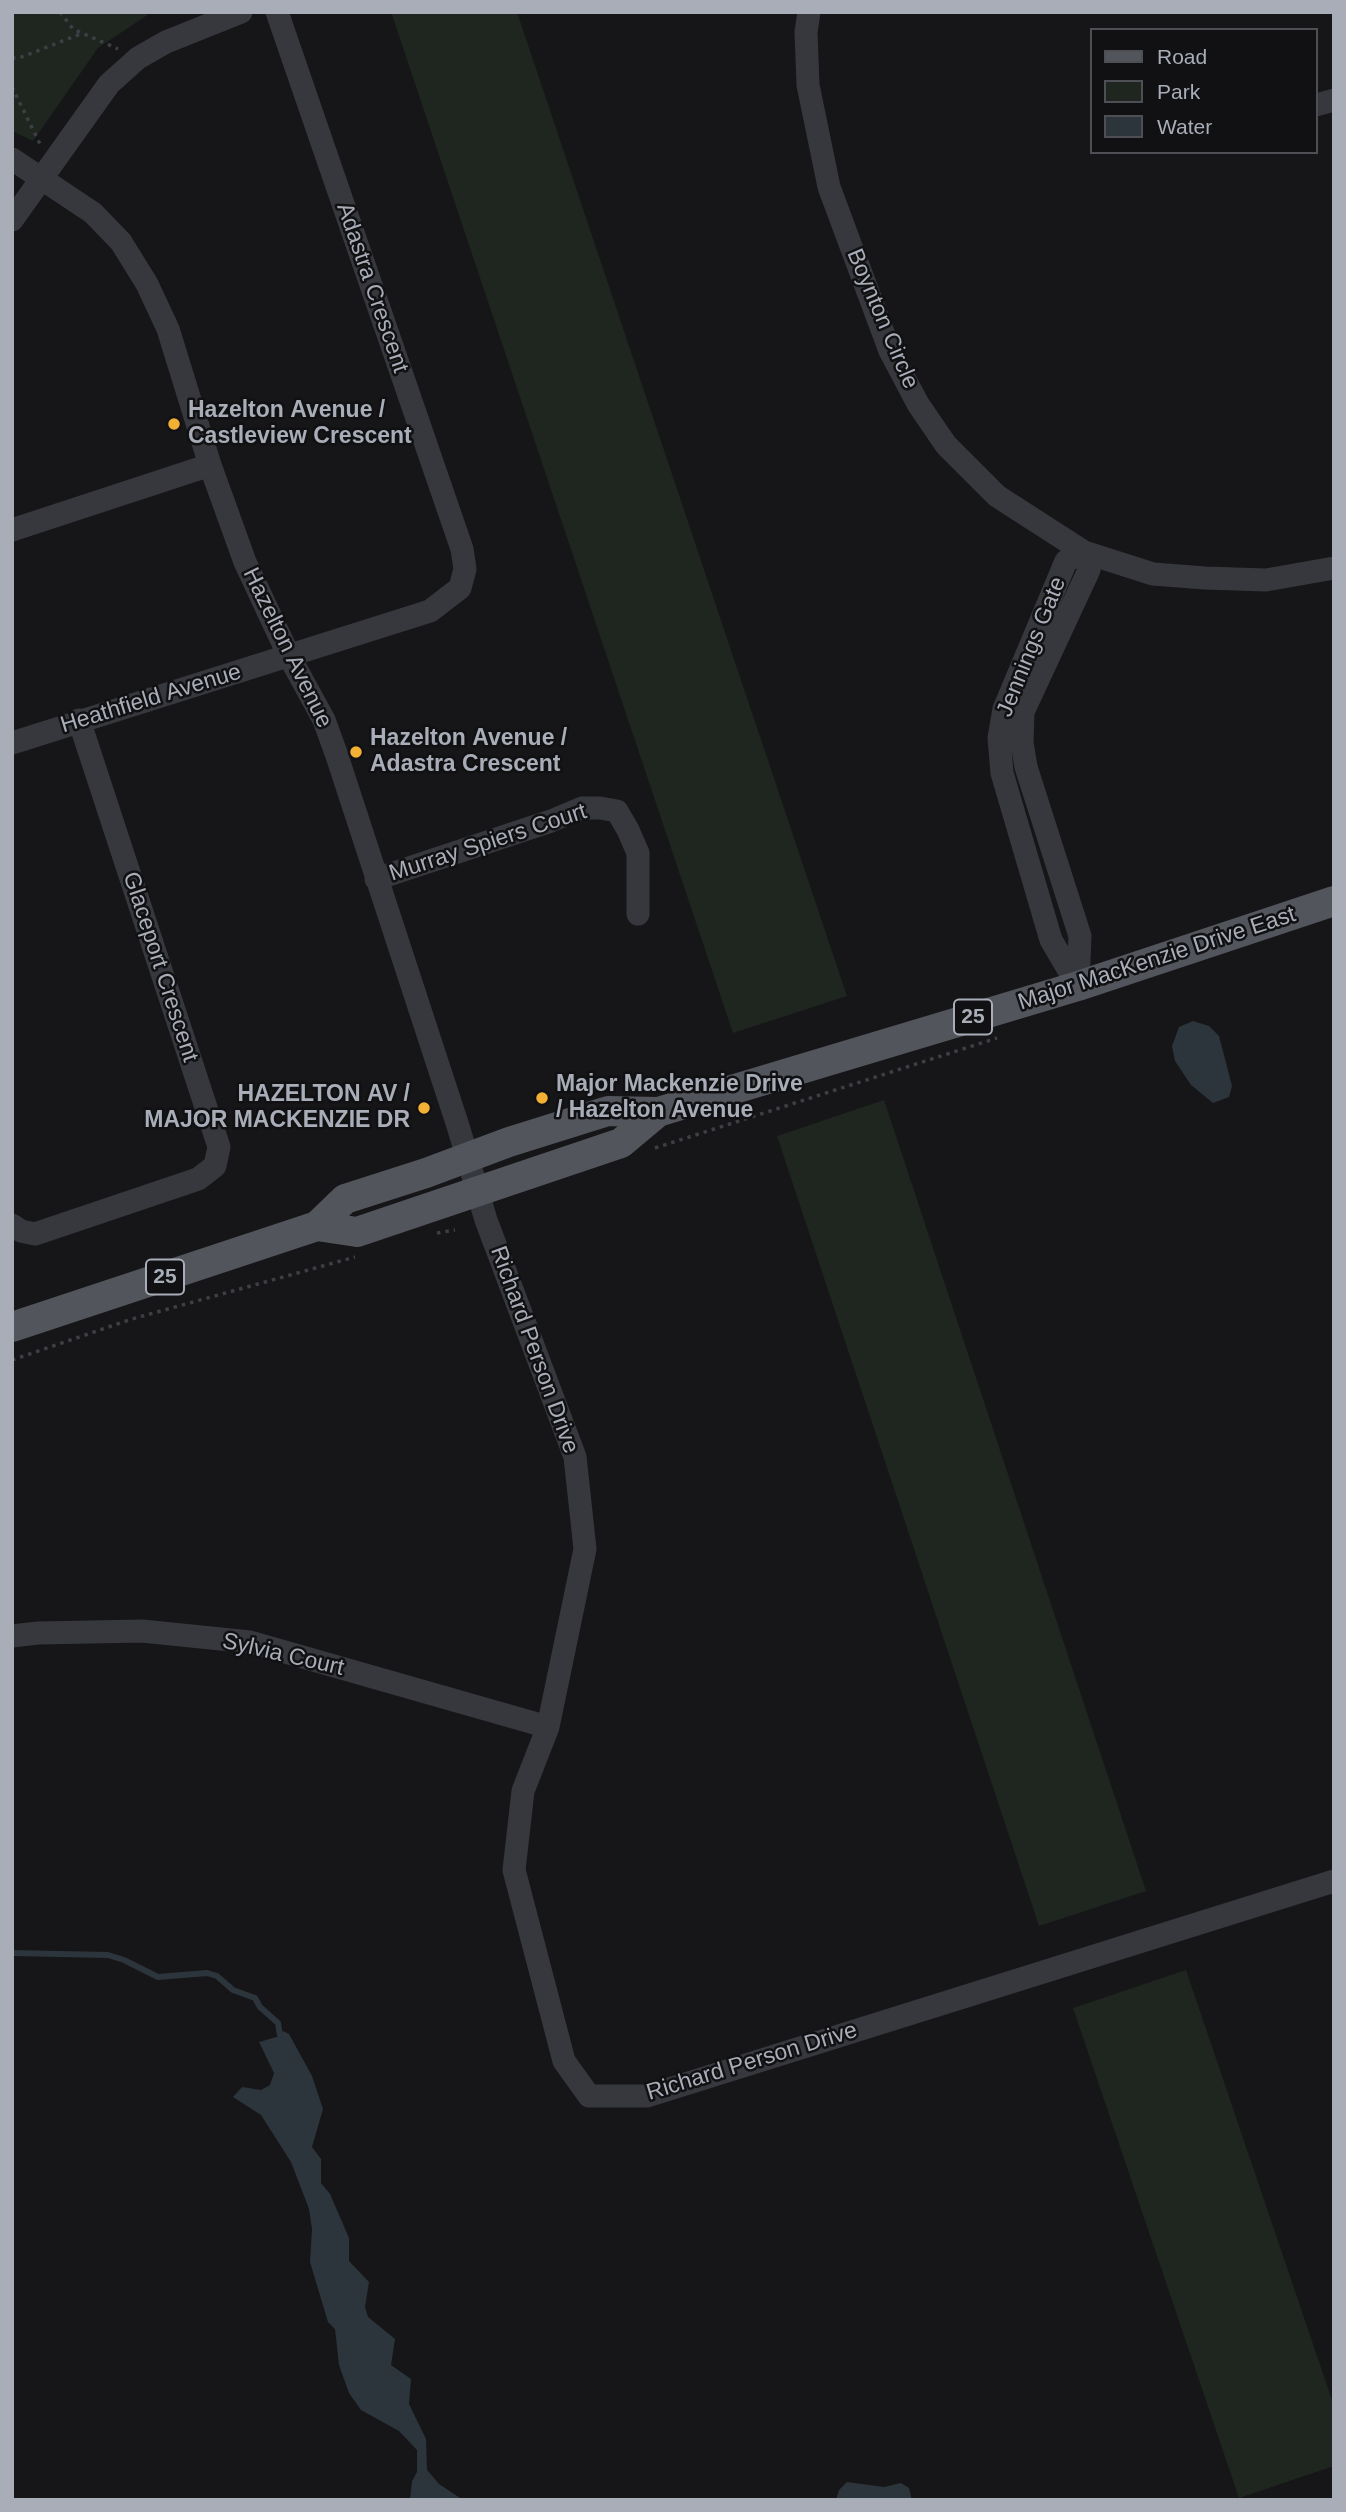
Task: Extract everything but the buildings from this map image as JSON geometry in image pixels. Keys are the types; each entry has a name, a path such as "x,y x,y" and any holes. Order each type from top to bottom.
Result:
{"main road":[{"name":"Major MacKenzie Drive East","path":"12,1327 317,1226 345,1199 608,1111 658,1112 1078,986 1334,901"},
{"name":"Major MacKenzie Drive East","path":"317,1226 357,1232 477,1192 621,1143 658,1112"}],"street":[{"path":"12,220 110,84 138,58 166,42 241,12"},
{"name":"Adastra Crescent","path":"277,12 462,549 465,569 460,588 430,611 289,656"},
{"name":"Boynton Circle","path":"809,12 806,32 808,85 829,187 890,351 918,404 946,445 998,496 1084,552 1153,574 1266,580 1334,568"},
{"name":"Hazelton Avenue","path":"12,159 93,213 121,242 147,284 168,330 210,465 245,562 289,656 324,720 477,1192"},
{"path":"12,530 210,465"},
{"name":"Jennings Gate","path":"1084,552 1089,570 1023,712 1022,743 1026,767 1080,936 1078,986 1053,945 1002,774 999,738 1004,709 1066,561 1084,552"},
{"name":"Heathfield Avenue","path":"12,743 289,656"},
{"name":"Glaceport Crescent","path":"12,1225 21,1231 35,1234 198,1179 215,1166 219,1147 79,720"},
{"path":"1002,774 1026,767"},
{"name":"Murray Spiers Court","path":"376,879 551,821 582,808 600,808 617,811 638,853 638,914"},
{"name":"Richard Person Drive","path":"477,1192 575,1457 585,1549 548,1727 523,1791 514,1870 564,2061 589,2096 647,2096 1334,1881"},
{"name":"Sylvia Court","path":"12,1636 142,1631 250,1642 548,1727"}],"path":[{"path":"61,12 73,29 120,50"},
{"path":"12,58 19,58 83,33"},
{"path":"12,87 40,144"},
{"path":"654,1149 998,1038"},
{"path":"432,1234 455,1230"},
{"path":"12,1360 132,1320 357,1256"}],"green space":[{"path":"12,12 152,12 98,48 33,141 12,131"},
{"path":"391,12 517,12 847,996 733,1033"},
{"path":"884,1100 1146,1891 1039,1926 777,1136"},
{"path":"1186,1970 1334,2406 1334,2466 1239,2498 1073,2008"}],"water":[{"path":"1193,1021 1209,1026 1219,1036 1232,1086 1229,1097 1213,1103 1191,1085 1175,1061 1172,1046 1179,1027"},
{"path":"283,2031 289,2034 312,2076 323,2109 312,2147 321,2159 321,2183 330,2194 349,2238 349,2261 369,2282 365,2307 368,2317 395,2339 391,2365 411,2379 409,2404 426,2439 427,2470 439,2484 463,2500 410,2500 412,2481 417,2472 417,2450 399,2431 361,2410 349,2393 339,2365 335,2329 328,2322 310,2262 312,2229 309,2209 291,2162 261,2115 233,2097 242,2087 261,2090 270,2085 274,2073 259,2042 280,2036"},
{"path":"847,2482 884,2487 901,2483 909,2488 912,2500 836,2500 839,2490"}],"waterway":[{"path":"12,1953 108,1955 158,1977 207,1973 217,1976 233,1990 255,1998 260,2007 278,2023 280,2035"}],"place":[{"name":"Hazelton Avenue / Castleview Crescent","path":"174,424"},
{"name":"Hazelton Avenue / Adastra Crescent","path":"356,752"},
{"name":"Major Mackenzie Drive / Hazelton Avenue","path":"542,1098"},
{"name":"HAZELTON AV / MAJOR MACKENZIE DR","path":"424,1108"}]}
